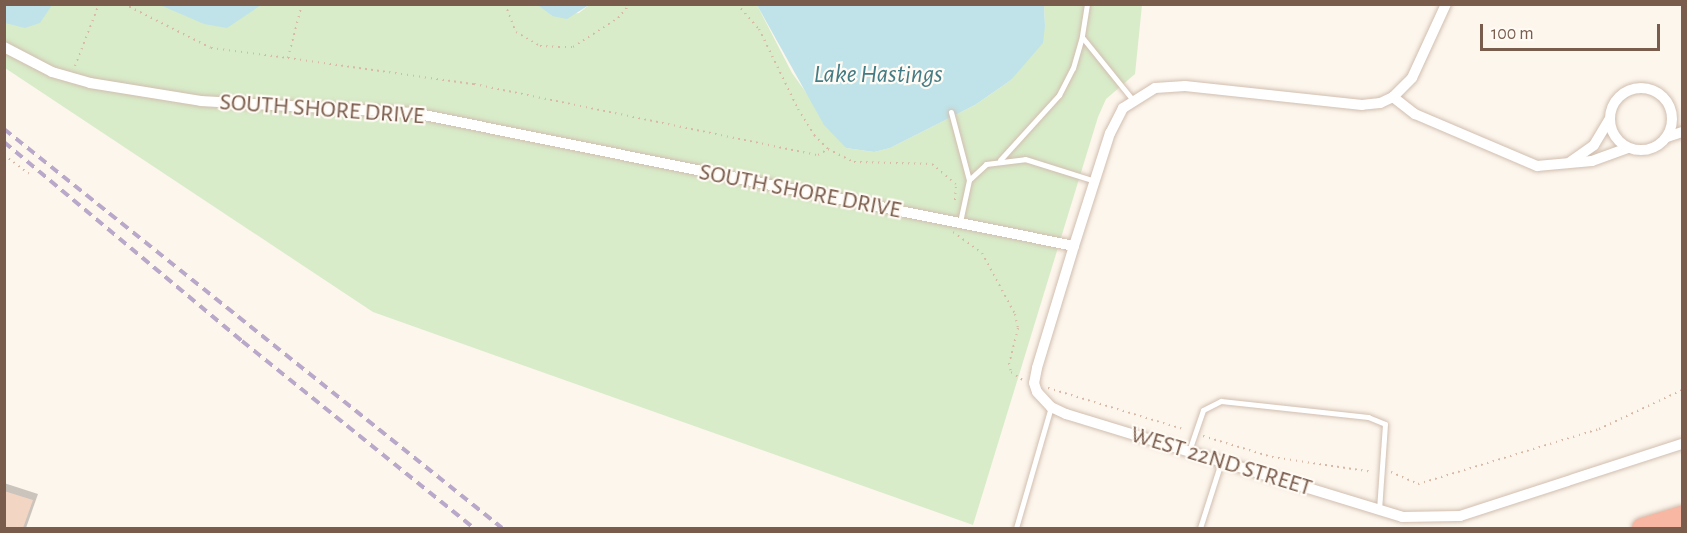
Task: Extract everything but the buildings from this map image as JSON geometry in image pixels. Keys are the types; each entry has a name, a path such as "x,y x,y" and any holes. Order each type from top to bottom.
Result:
{"highway":[{"path":"1642,528 1683,516"}],"street":[{"path":"1051,407 1034,383 1074,246 1116,118 1132,99 1155,88 1185,86 1362,105 1393,97 1413,78 1446,4"},
{"name":"SOUTH SHORE DRIVE","path":"4,47 52,72 72,78 201,101 406,112 1074,246"},
{"path":"1567,164 1594,145 1610,120 1615,102 1634,89 1653,91 1668,104 1683,111"},
{"path":"1393,97 1415,114 1537,166 1592,161 1628,148 1647,150 1667,137 1683,132"},
{"path":"1667,137 1672,118 1668,104"},
{"path":"1610,120 1616,138 1628,148"},
{"name":"WEST 22ND STREET","path":"1051,407 1221,462 1379,510 1414,518 1460,516 1683,444"}],"lane":[{"path":"960,222 969,180 976,171 1000,160 1059,95 1073,68 1082,37 1087,4"},
{"path":"1082,37 1132,99"},
{"path":"951,112 969,180"},
{"path":"1000,160 1037,161 1095,181"},
{"path":"1189,452 1203,410 1221,401 1368,417 1385,424 1379,510"},
{"path":"1016,528 1051,407"},
{"path":"1200,528 1221,462"}],"path":[{"path":"72,78 86,30 99,4"},
{"path":"124,4 211,48 474,84 818,154 828,149"},
{"path":"288,58 302,4"},
{"path":"505,4 516,32 540,46 559,47 573,46 618,18 630,4"},
{"path":"736,4 759,29 798,110 814,135 828,149 854,162 932,164 966,191"},
{"path":"4,155 29,174"}],"green space":[{"path":"538,4 552,16 579,13 589,5 757,5 792,73 846,148 874,152 890,148 975,105 1011,80 1045,26 1044,5 1142,5 1135,74 1106,99 1098,117 973,525 373,312 5,68 4,5"}],"water":[{"path":"4,5 52,5 40,23 25,28 5,23"},
{"path":"160,5 261,5 227,28 204,24"},
{"path":"538,5 589,5 567,19 552,16"},
{"name":"Lake Hastings","path":"757,5 1044,5 1045,26 1043,43 1011,80 975,105 890,148 874,152 846,148 824,125"}],"railway":[{"path":"4,129 502,528"},
{"path":"4,142 242,341 474,528"}]}
